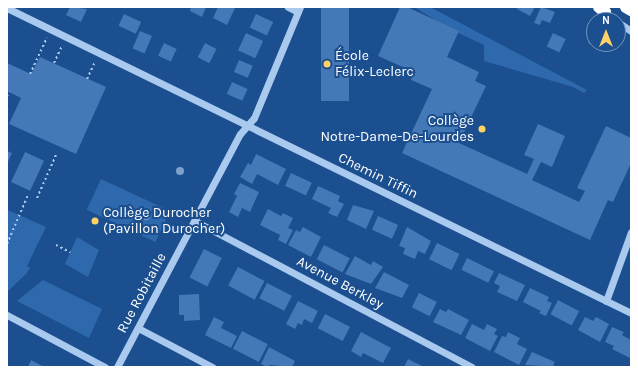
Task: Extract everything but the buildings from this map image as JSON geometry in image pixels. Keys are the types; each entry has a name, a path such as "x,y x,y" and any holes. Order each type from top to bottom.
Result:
{"highway":[{"path":"626,7 631,10"}],"street":[{"path":"288,7 299,9"},
{"name":"Chemin Tiffin","path":"7,8 246,126 631,312"},
{"name":"Rue Robitaille","path":"117,367 246,126 254,118 299,9"},
{"name":"Avenue Berkley","path":"195,222 472,367"},
{"path":"606,301 631,232"},
{"path":"7,315 105,367"},
{"path":"138,328 212,367"}],"path":[{"path":"30,74 47,38"},
{"path":"54,63 62,46"},
{"path":"88,78 95,62"},
{"path":"7,96 10,92"},
{"path":"38,198 56,155"},
{"path":"7,244 28,195"},
{"path":"56,245 70,252"}],"shaded area":[{"path":"414,7 430,7 587,90 584,93 573,87 484,61 484,45 452,30"},
{"path":"101,179 170,211 156,242 87,210"},
{"path":"8,210 46,227 27,266 30,268 27,273 7,292"},
{"path":"77,237 99,250 88,277 65,264"},
{"path":"43,280 102,309 89,338 17,301"}],"place":[{"name":"École Félix-Leclerc","path":"327,64"},
{"name":"Collège Notre-Dame-De-Lourdes","path":"482,129"},
{"name":"Collège Durocher (Pavillon Durocher)","path":"95,221"}]}
